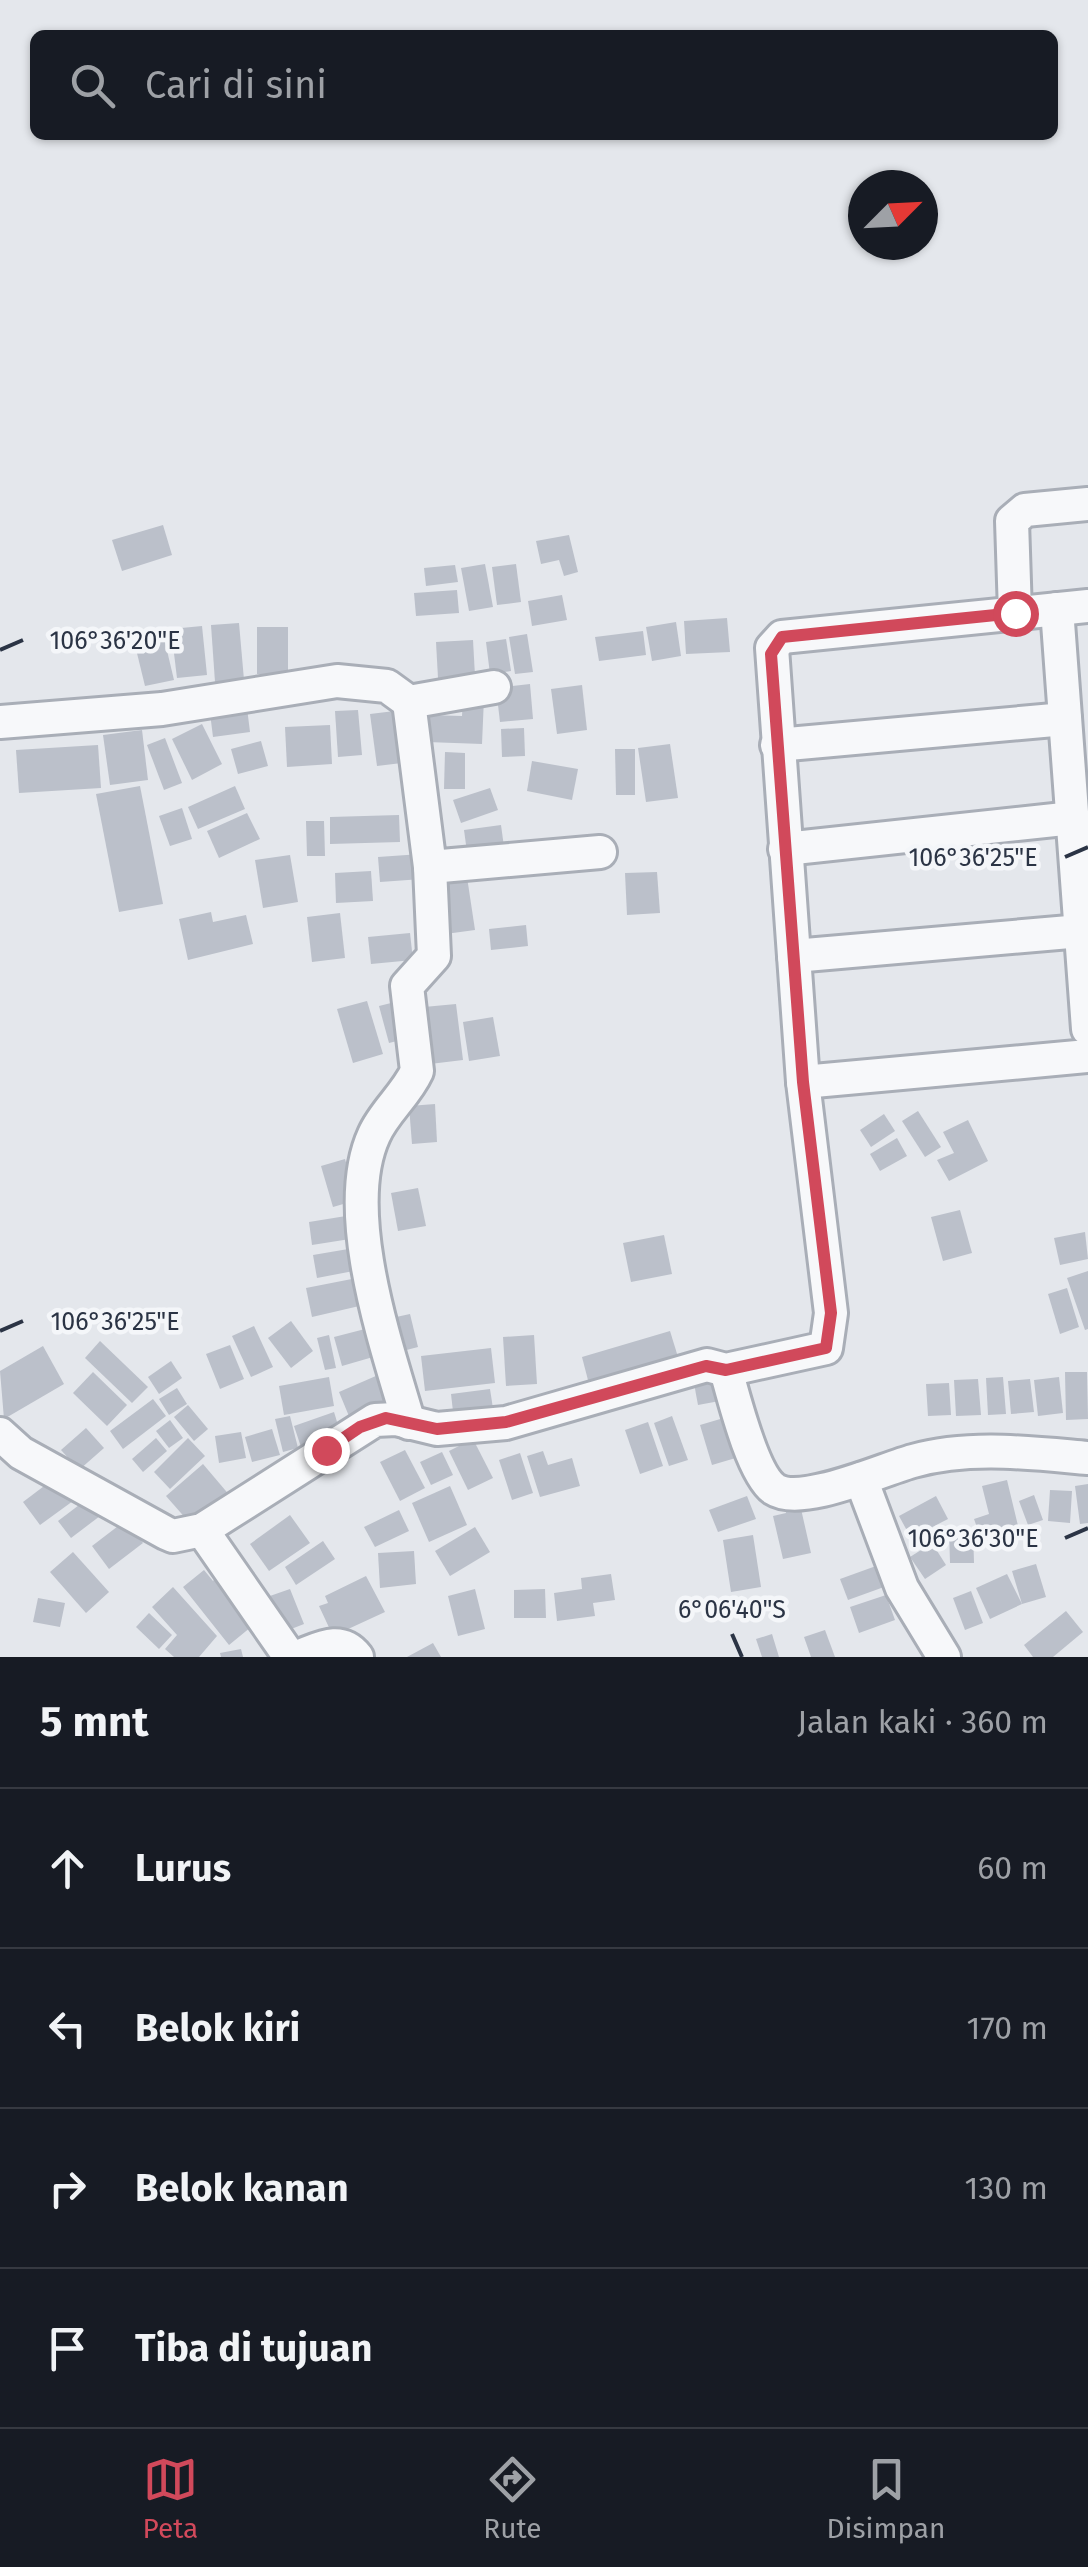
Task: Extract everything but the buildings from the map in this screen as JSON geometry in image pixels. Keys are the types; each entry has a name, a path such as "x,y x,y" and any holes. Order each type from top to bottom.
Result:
{"street":[{"path":"1015,613 1012,521 1026,510 1088,504"},
{"path":"0,1434 21,1453 173,1536 202,1530 360,1427 386,1418 437,1429 506,1422 706,1366 726,1370 826,1348 831,1313 803,1082 771,654 782,637 1072,607 1065,720 1072,818 1083,893 1081,931 1088,1029"},
{"path":"0,722 162,709 337,681 386,686 408,702 494,687"},
{"path":"408,702 430,867 434,956 410,978 406,992 417,1071 373,1136 365,1183 371,1288 409,1422"},
{"path":"777,745 1065,720"},
{"path":"785,849 1072,818"},
{"path":"430,867 600,852"},
{"path":"794,956 1081,931"},
{"path":"803,1082 1088,1056"},
{"path":"726,1370 760,1473 770,1486 795,1494 861,1479 915,1460 973,1452 1088,1458"},
{"path":"861,1479 902,1588 944,1657"},
{"path":"202,1530 293,1657 336,1643 358,1657"}],"route":[{"path":"326,1450 376,1420 396,1419 437,1429 506,1422 714,1364 726,1370 826,1348 831,1313 803,1082 771,654 782,637 1015,613"}]}
